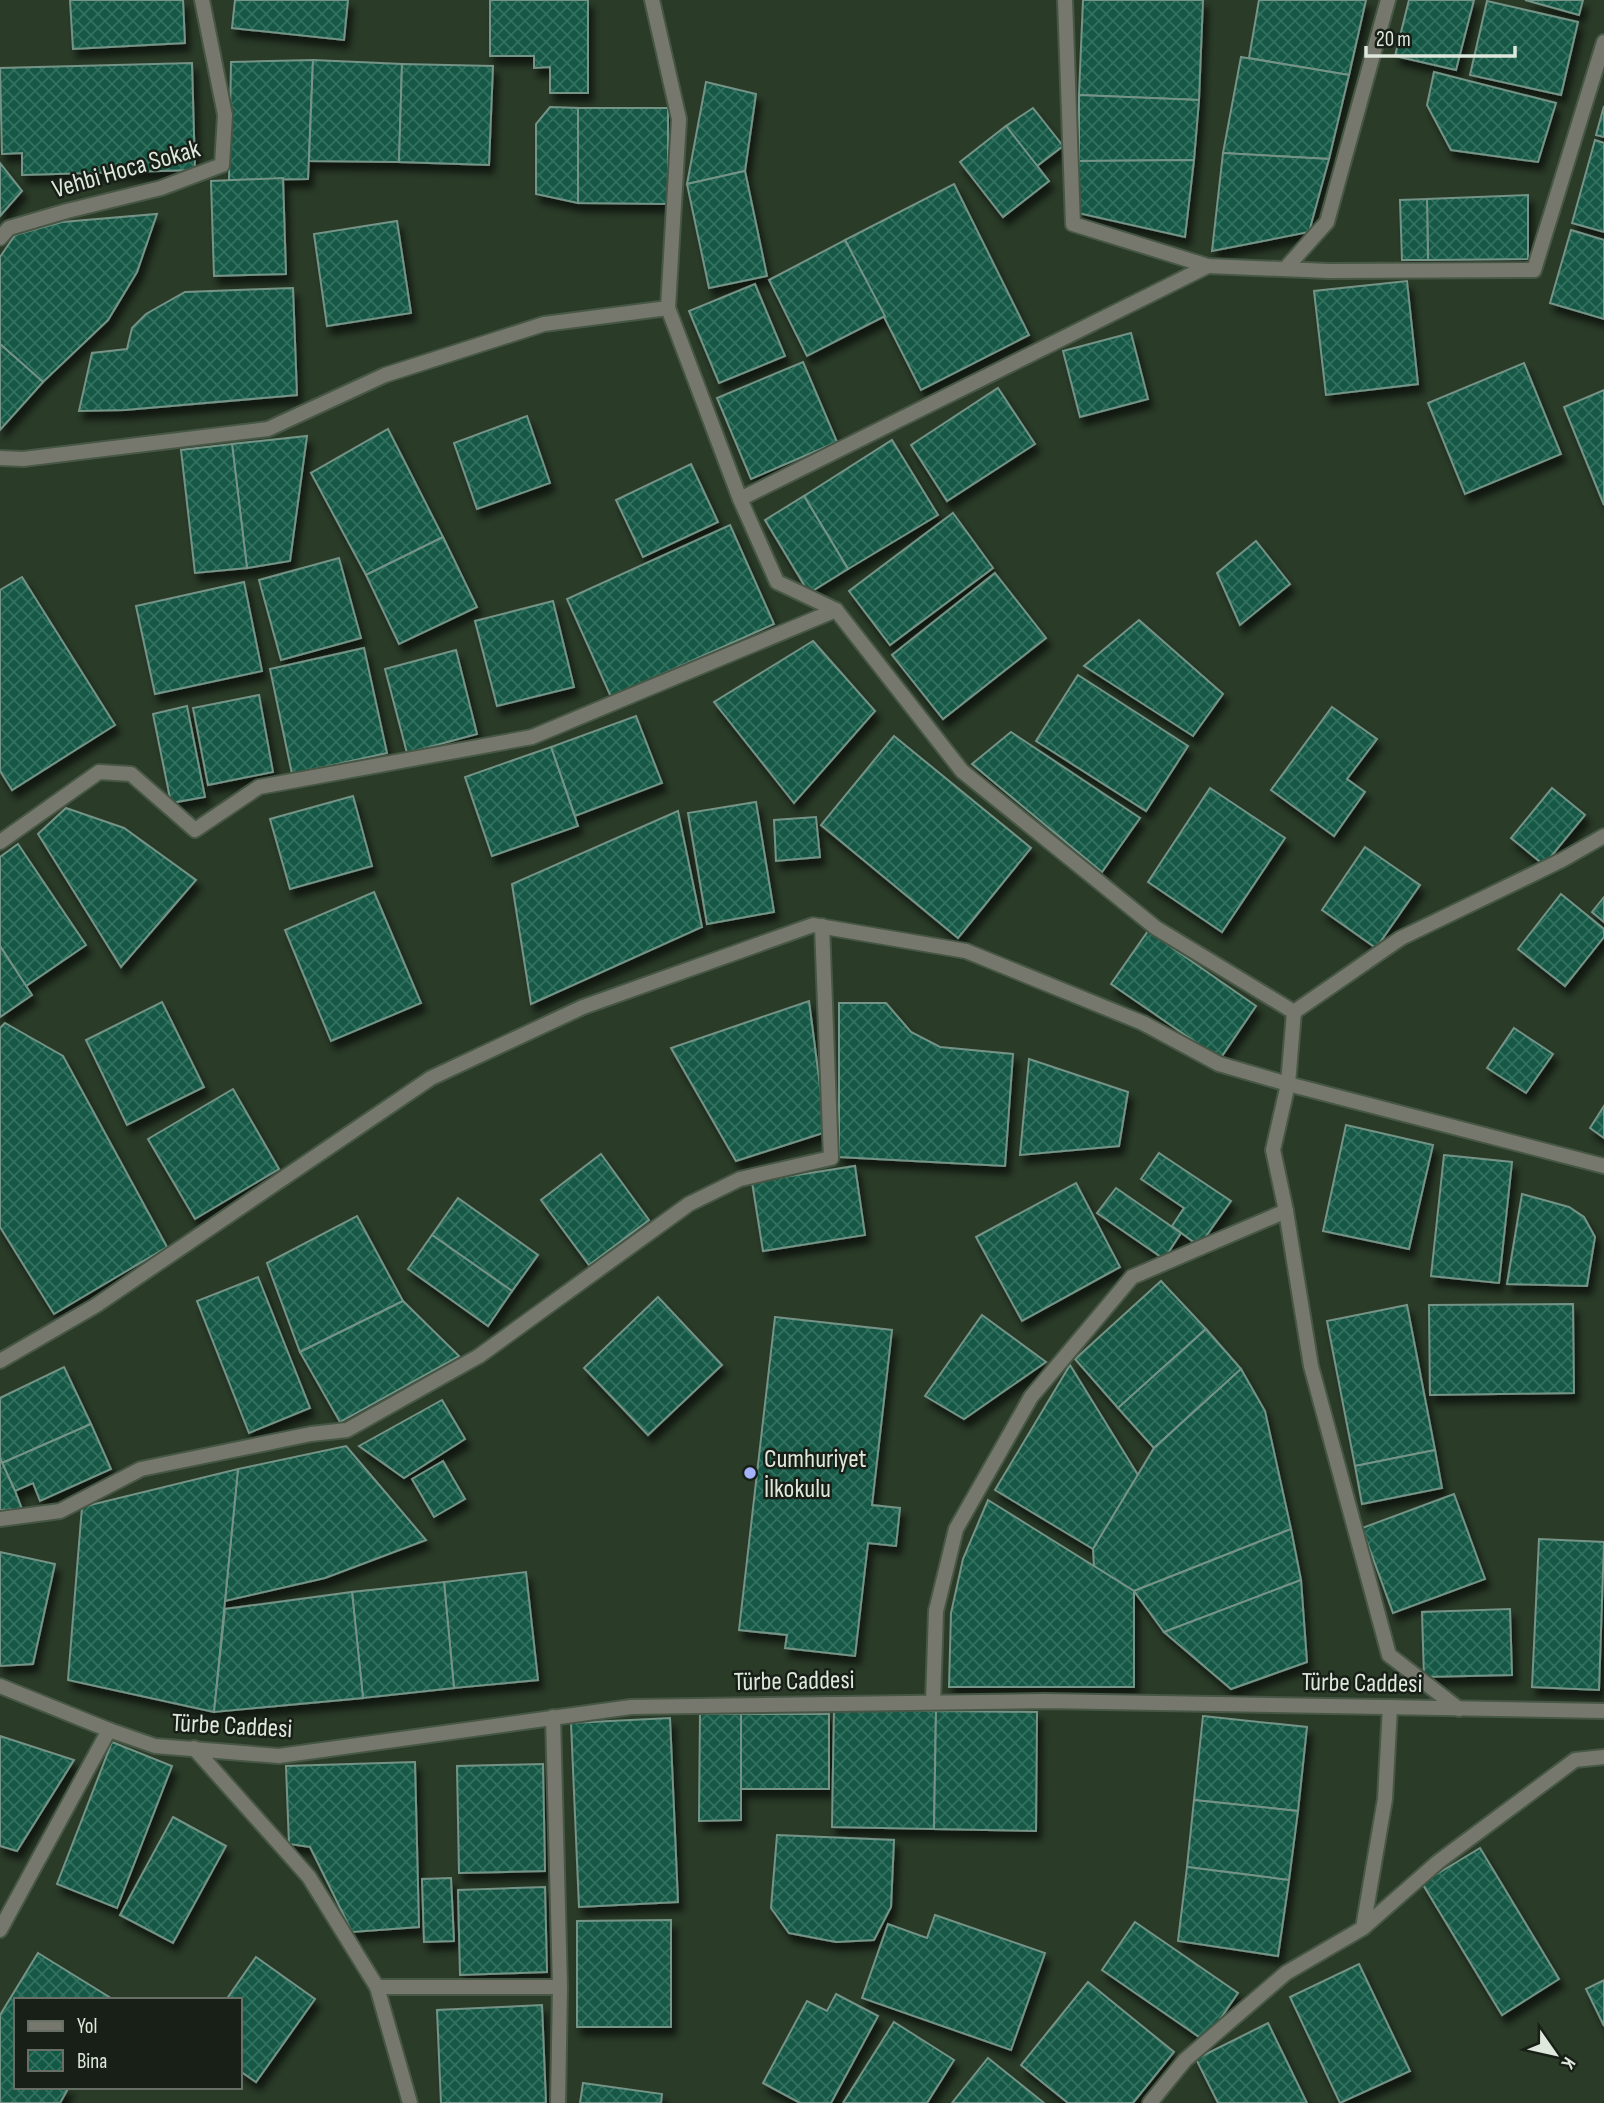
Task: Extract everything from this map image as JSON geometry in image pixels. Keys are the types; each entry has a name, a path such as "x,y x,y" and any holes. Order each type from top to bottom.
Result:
{"street":[{"name":"Vehbi Hoca Sokak","path":"0,238 9,228 161,188 222,165 225,115 202,0"},
{"path":"652,0 679,119 668,308 740,499 777,582 836,610 962,771 1156,928 1294,1012"},
{"path":"1065,0 1073,224 1208,266 1329,271 1534,270 1604,42"},
{"path":"1285,269 1327,222 1388,0"},
{"path":"740,499 1208,266"},
{"path":"0,458 23,458 268,429 385,375 544,324 668,308"},
{"path":"0,842 99,772 131,774 195,830 260,787 532,737 836,610"},
{"path":"1294,1012 1401,938 1562,860 1604,836"},
{"path":"0,1360 95,1306 431,1078 583,1007 813,925 966,951 1143,1023 1219,1063 1288,1084 1604,1166"},
{"path":"0,1519 60,1511 141,1469 311,1434 347,1430 479,1356 689,1204 740,1180 831,1158 822,926"},
{"path":"1294,1012 1288,1084 1273,1150 1286,1211 1311,1366 1389,1655 1459,1709"},
{"path":"933,1702 936,1611 956,1529 1031,1397 1132,1277 1286,1211"},
{"name":"Türbe Caddesi","path":"0,1686 108,1730 155,1745 279,1756 631,1707 1045,1701 1604,1712"},
{"path":"1363,1928 1385,1799 1390,1707"},
{"path":"553,1717 559,1987 558,2103"},
{"path":"0,1930 108,1730"},
{"path":"194,1748 309,1877 377,1987 410,2103"},
{"path":"1150,2103 1185,2060 1286,1973 1363,1928 1438,1862 1575,1760 1604,1757"},
{"path":"377,1987 559,1987"}],"building":[{"path":"70,0 183,0 185,43 73,49"},
{"path":"235,0 348,0 344,40 232,28"},
{"path":"490,0 588,0 588,93 550,93 550,67 534,68 534,56 490,56"},
{"path":"1083,0 1203,0 1199,100 1079,95"},
{"path":"1259,0 1366,0 1349,75 1249,58"},
{"path":"1409,0 1474,0 1456,70 1395,56"},
{"path":"1525,0 1583,0 1579,15"},
{"path":"1487,1 1578,22 1561,95 1470,75"},
{"path":"1241,57 1349,75 1329,159 1223,153"},
{"path":"313,60 308,179 229,180 231,62"},
{"path":"313,60 402,64 399,162 309,161"},
{"path":"192,63 195,170 22,175 22,153 2,154 0,68"},
{"path":"402,64 493,66 489,165 399,162"},
{"path":"1434,72 1556,103 1538,162 1451,150 1427,105"},
{"path":"706,82 756,94 745,171 687,184"},
{"path":"1079,95 1199,100 1194,160 1079,161"},
{"path":"1604,106 1604,137 1596,135"},
{"path":"550,107 578,108 578,203 536,194 536,124"},
{"path":"578,108 668,108 668,204 578,203"},
{"path":"1033,108 1063,146 1037,166 1006,126"},
{"path":"1006,126 1049,181 1003,217 960,162"},
{"path":"1595,140 1604,143 1604,232 1572,223"},
{"path":"1223,153 1329,159 1309,232 1212,251"},
{"path":"1194,160 1185,237 1078,213 1079,161"},
{"path":"0,163 22,191 0,216"},
{"path":"745,171 767,276 709,288 687,184"},
{"path":"283,178 286,274 214,276 211,181"},
{"path":"954,184 1029,335 921,390 845,240"},
{"path":"1528,195 1528,259 1428,260 1427,199"},
{"path":"1427,199 1428,260 1402,260 1400,200"},
{"path":"157,214 137,272 108,320 43,382 0,344 0,257 15,235 62,222"},
{"path":"397,221 411,313 327,326 314,234"},
{"path":"1571,230 1604,240 1604,319 1550,303"},
{"path":"845,240 885,316 807,356 769,280"},
{"path":"1407,281 1418,384 1326,395 1314,291"},
{"path":"755,284 785,356 719,383 689,311"},
{"path":"293,288 297,395 125,410 79,411 92,353 127,349 132,328 146,314 185,292"},
{"path":"1131,333 1148,399 1080,417 1063,351"},
{"path":"0,344 43,382 0,430"},
{"path":"803,362 837,442 751,479 717,398"},
{"path":"1524,363 1561,454 1465,494 1428,403"},
{"path":"998,388 1035,444 947,501 911,445"},
{"path":"1604,390 1604,505 1564,407"},
{"path":"527,416 550,483 477,509 454,443"},
{"path":"388,429 443,537 366,575 311,473"},
{"path":"307,436 290,561 247,568 232,444"},
{"path":"892,440 938,515 848,569 804,496"},
{"path":"232,444 247,568 195,573 181,450"},
{"path":"691,464 718,522 643,557 616,500"},
{"path":"804,496 848,569 809,593 765,520"},
{"path":"953,513 993,568 890,645 849,591"},
{"path":"730,525 774,624 611,697 567,599"},
{"path":"443,537 477,607 399,644 366,575"},
{"path":"1256,541 1290,584 1240,625 1217,573"},
{"path":"339,558 361,638 281,660 259,580"},
{"path":"995,573 1046,638 943,719 892,655"},
{"path":"22,577 115,725 12,790 0,771 0,590"},
{"path":"244,582 262,671 155,694 136,606"},
{"path":"553,601 574,687 497,706 475,621"},
{"path":"1139,620 1223,694 1193,736 1084,666"},
{"path":"813,641 875,711 794,803 714,702"},
{"path":"364,648 387,753 292,774 270,669"},
{"path":"456,650 477,734 407,753 385,669"},
{"path":"1078,675 1188,746 1146,811 1036,741"},
{"path":"259,695 273,772 208,785 193,708"},
{"path":"187,706 205,797 171,803 153,714"},
{"path":"1332,707 1377,739 1347,779 1365,792 1334,836 1271,790"},
{"path":"636,716 662,783 575,816 551,747"},
{"path":"1011,732 1140,818 1102,872 972,764"},
{"path":"894,736 1031,848 958,938 821,825"},
{"path":"551,747 578,826 492,856 465,777"},
{"path":"1210,788 1285,838 1222,932 1148,882"},
{"path":"1552,788 1585,815 1544,865 1511,838"},
{"path":"353,796 372,866 290,889 270,819"},
{"path":"756,802 774,912 707,924 688,813"},
{"path":"66,808 124,828 196,880 121,967 38,834"},
{"path":"678,811 702,927 531,1004 512,884"},
{"path":"816,817 820,857 776,861 774,820"},
{"path":"18,844 86,945 26,986 0,946 0,857"},
{"path":"1365,847 1420,885 1376,948 1322,910"},
{"path":"374,892 421,1003 331,1041 285,930"},
{"path":"1561,894 1604,929 1604,937 1565,986 1518,949"},
{"path":"1604,897 1604,922 1592,912"},
{"path":"1148,931 1256,1006 1220,1059 1111,984"},
{"path":"0,946 32,995 0,1017"},
{"path":"809,1001 826,1132 736,1161 671,1048"},
{"path":"162,1002 204,1087 127,1125 86,1040"},
{"path":"839,1003 886,1003 911,1032 940,1047 1013,1054 1005,1166 839,1157"},
{"path":"5,1023 63,1056 167,1247 54,1314 0,1227 0,1028"},
{"path":"1514,1028 1553,1054 1526,1093 1487,1068"},
{"path":"1029,1059 1128,1092 1119,1146 1020,1155"},
{"path":"233,1089 279,1169 195,1219 148,1139"},
{"path":"1604,1106 1604,1138 1590,1128"},
{"path":"1346,1125 1433,1145 1409,1249 1323,1231"},
{"path":"1159,1153 1231,1201 1199,1246 1172,1226 1184,1208 1141,1179"},
{"path":"601,1154 649,1220 589,1265 541,1200"},
{"path":"1444,1155 1512,1162 1499,1283 1431,1276"},
{"path":"855,1166 865,1235 763,1251 752,1182"},
{"path":"1076,1183 1120,1267 1022,1321 976,1237"},
{"path":"1116,1188 1181,1233 1164,1259 1097,1213"},
{"path":"1522,1194 1569,1207 1584,1217 1595,1237 1587,1286 1507,1284"},
{"path":"458,1198 538,1255 512,1291 432,1235"},
{"path":"357,1216 403,1301 300,1352 267,1263"},
{"path":"432,1235 512,1291 488,1326 408,1269"},
{"path":"258,1277 310,1408 249,1433 197,1301"},
{"path":"1161,1281 1206,1329 1118,1408 1075,1359"},
{"path":"658,1297 722,1365 648,1435 584,1368"},
{"path":"403,1301 459,1356 340,1422 300,1352"},
{"path":"1573,1304 1574,1393 1430,1395 1429,1305"},
{"path":"1407,1305 1435,1450 1355,1466 1327,1321"},
{"path":"982,1315 1046,1362 964,1419 925,1396"},
{"path":"775,1317 892,1330 872,1505 900,1508 896,1546 868,1543 855,1656 785,1648 787,1635 739,1630"},
{"path":"1206,1329 1241,1369 1154,1448 1118,1408"},
{"path":"1070,1365 1138,1475 1093,1549 995,1490"},
{"path":"64,1367 91,1424 2,1463 0,1398"},
{"path":"1241,1369 1265,1411 1291,1529 1134,1591 1094,1566 1093,1549 1154,1448"},
{"path":"442,1400 465,1439 404,1478 359,1446"},
{"path":"91,1424 111,1469 40,1501 33,1483 15,1491 2,1463"},
{"path":"346,1446 426,1540 325,1578 225,1601 238,1469"},
{"path":"1435,1450 1442,1488 1362,1504 1355,1466"},
{"path":"0,1458 15,1491 22,1509 0,1510"},
{"path":"443,1461 465,1499 434,1517 412,1479"},
{"path":"238,1469 214,1712 68,1680 82,1507"},
{"path":"1454,1494 1485,1579 1393,1613 1362,1528"},
{"path":"988,1500 1134,1591 1134,1687 949,1687 951,1613 963,1559"},
{"path":"1291,1529 1301,1580 1164,1632 1134,1591"},
{"path":"1539,1539 1604,1542 1599,1690 1532,1687"},
{"path":"0,1552 55,1564 33,1664 0,1666"},
{"path":"526,1572 538,1680 454,1688 444,1582"},
{"path":"1301,1580 1307,1662 1231,1689 1164,1632"},
{"path":"444,1582 454,1688 363,1698 352,1592"},
{"path":"352,1592 363,1698 214,1712 225,1609"},
{"path":"1510,1609 1512,1675 1424,1677 1422,1612"},
{"path":"834,1709 936,1711 934,1829 832,1827"},
{"path":"936,1711 1037,1712 1036,1831 934,1829"},
{"path":"700,1714 741,1714 741,1820 699,1821"},
{"path":"741,1714 829,1714 829,1789 741,1789"},
{"path":"1203,1716 1307,1727 1298,1811 1194,1800"},
{"path":"670,1718 678,1902 579,1907 571,1723"},
{"path":"0,1736 74,1760 17,1851 0,1846"},
{"path":"112,1742 172,1766 117,1908 57,1884"},
{"path":"415,1762 419,1927 352,1932 310,1847 289,1844 286,1766"},
{"path":"543,1764 545,1871 459,1873 457,1766"},
{"path":"1194,1800 1298,1811 1289,1880 1187,1867"},
{"path":"173,1817 226,1846 173,1943 120,1915"},
{"path":"777,1835 894,1840 891,1907 874,1940 836,1942 789,1933 771,1908"},
{"path":"1480,1848 1559,1979 1502,2015 1422,1883"},
{"path":"1187,1867 1289,1880 1278,1956 1178,1941"},
{"path":"451,1878 454,1941 424,1942 422,1879"},
{"path":"545,1887 547,1972 460,1975 458,1890"},
{"path":"935,1915 1045,1953 1011,2050 862,1998 888,1924 927,1938"},
{"path":"671,1920 671,2027 577,2027 577,1921"},
{"path":"1135,1922 1238,1993 1205,2041 1102,1970"},
{"path":"38,1953 111,1998 14,1998 14,2089 68,2089 60,2103 0,2103 0,2015"},
{"path":"256,1957 315,1999 256,2082 242,2072 242,1998 227,1998"},
{"path":"1359,1964 1410,2071 1340,2103 1290,1997"},
{"path":"1604,1980 1604,2026 1586,1989"},
{"path":"1088,1982 1174,2052 1133,2103 1068,2103 1021,2065"},
{"path":"836,1994 878,2016 831,2103 800,2103 763,2083 807,2001 827,2011"},
{"path":"542,2005 546,2103 441,2103 437,2010"},
{"path":"894,2022 954,2060 927,2103 843,2103"},
{"path":"1268,2023 1307,2103 1218,2103 1196,2059"},
{"path":"988,2058 1044,2103 952,2103"},
{"path":"583,2083 662,2094 661,2103 580,2103"}],"place":[{"name":"Cumhuriyet İlkokulu","path":"750,1473"}]}
